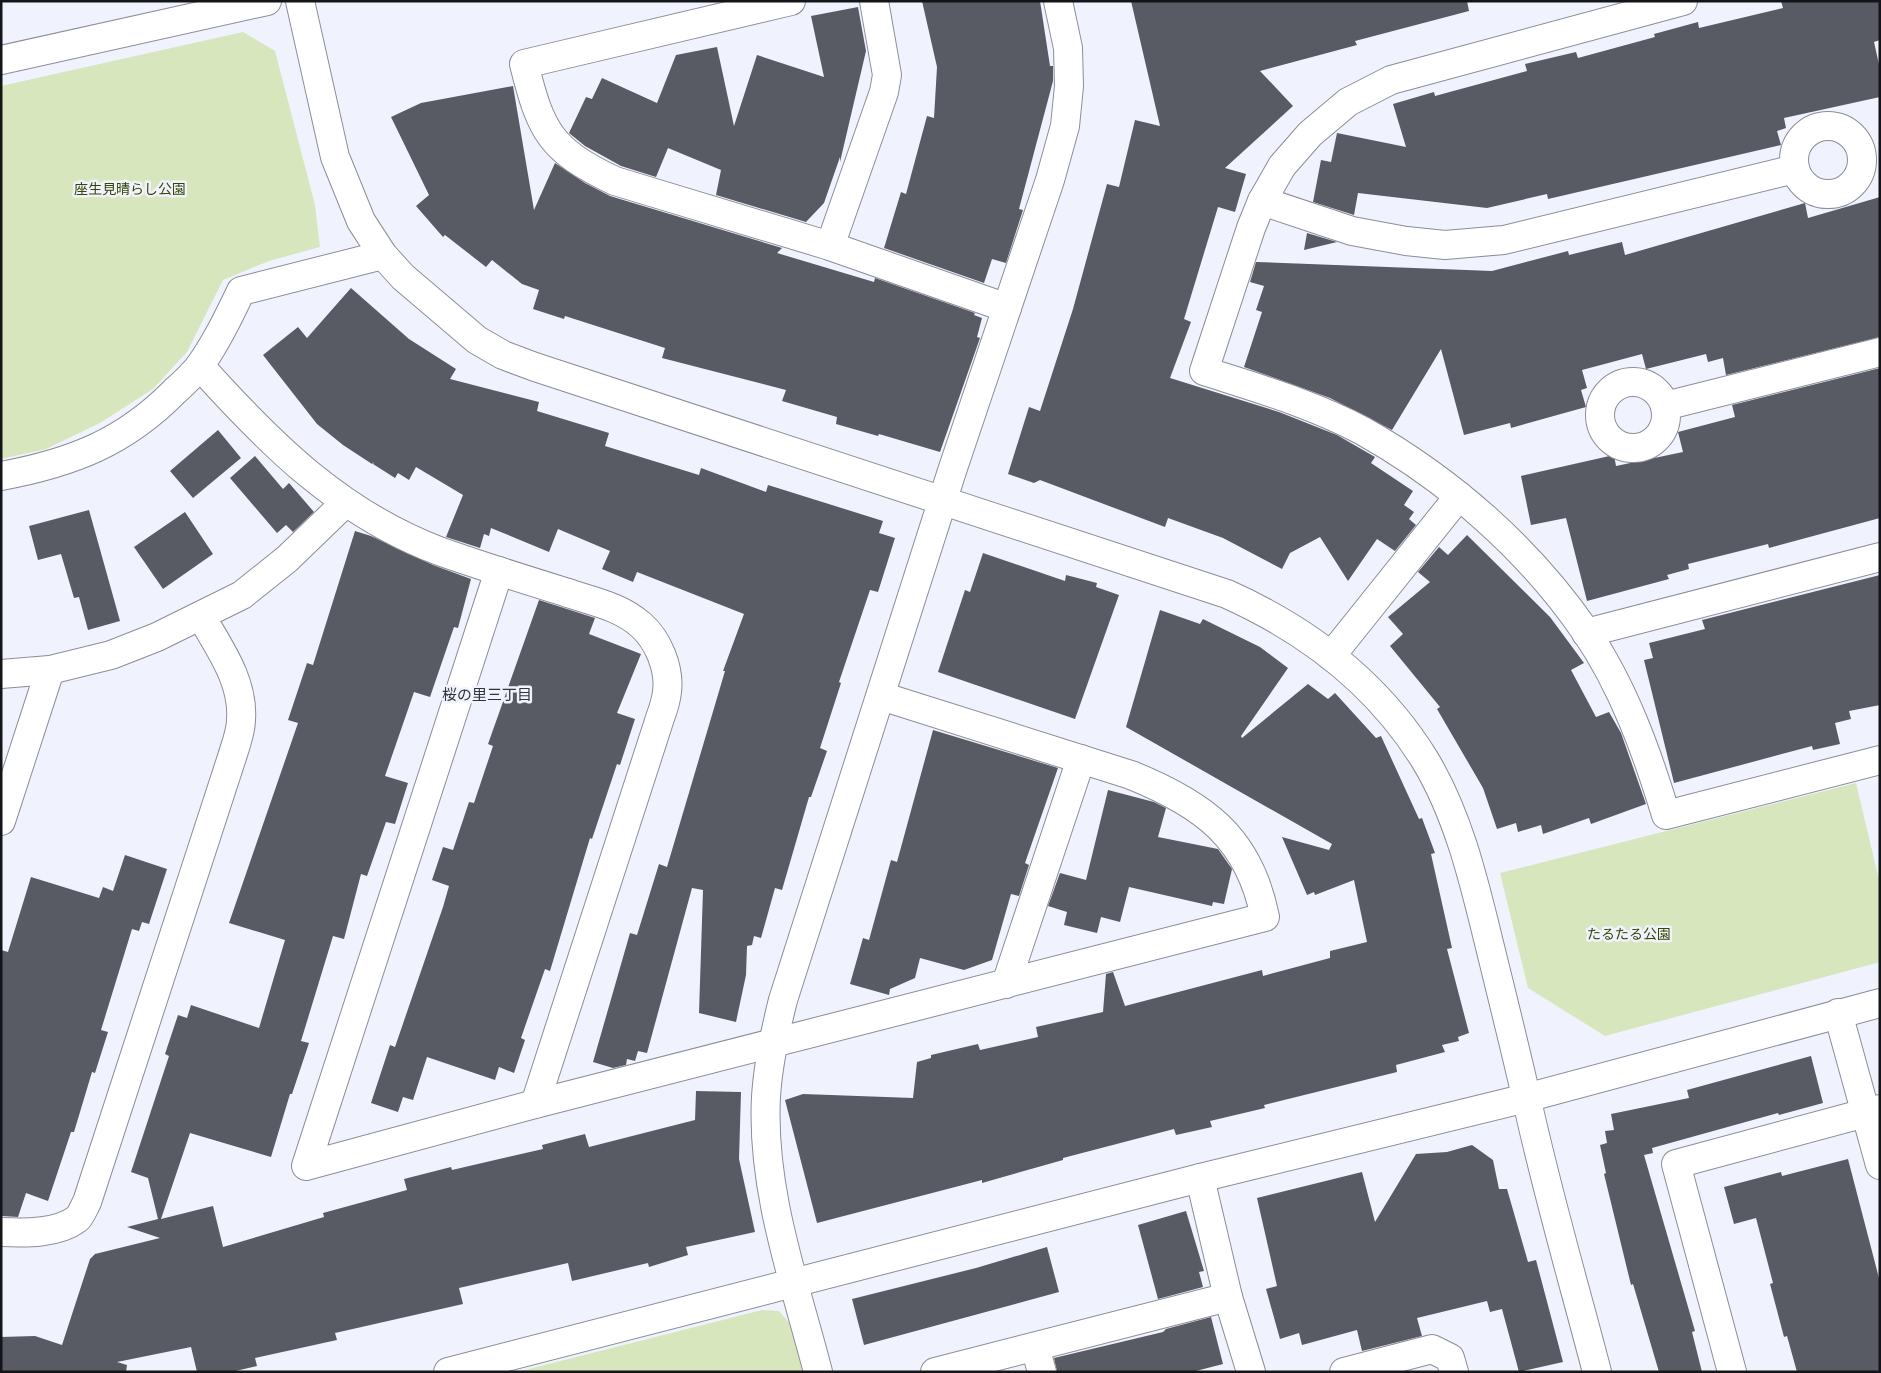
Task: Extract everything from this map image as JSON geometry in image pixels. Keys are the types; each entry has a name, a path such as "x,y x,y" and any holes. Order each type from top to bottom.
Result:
{"street":[{"path":"1,60 267,1"},
{"path":"791,1 524,64 534,107 547,133 565,152 586,167 615,181 830,246 1007,308"},
{"path":"830,246 884,92 887,75 874,1"},
{"path":"818,1372 780,1227 767,1143 766,1097 772,1044 783,1000 880,696 1050,180 1065,126 1069,86 1068,48 1058,1"},
{"path":"1683,1 1391,80 1348,102 1310,134 1282,166 1262,201 1251,228 1204,371 1310,406 1362,430 1412,461 1459,496 1501,532 1546,580 1586,633 1607,668 1653,772 1666,815 1880,760"},
{"path":"303,12 314,68 336,157 361,221 382,255 454,322 477,340 503,355 1227,594 1294,628 1331,656 1367,688 1398,722 1425,761 1460,837 1473,876 1526,1098 1597,1372"},
{"path":"1262,201 1352,231 1406,241 1445,245 1504,240 1795,169"},
{"path":"1,476 42,468 86,453 126,433 159,407 200,366 224,328 241,291 382,255"},
{"path":"1665,406 1880,352"},
{"path":"200,366 252,424 290,459 345,503 397,533 439,550 620,610 639,623 652,636 660,651 666,670 668,692 535,1104"},
{"path":"1331,656 1459,496"},
{"path":"1,674 50,670 111,655 157,637 201,616 242,595 288,559 345,503"},
{"path":"1586,633 1880,557"},
{"path":"499,570 306,1166 535,1104 1265,917 1260,894 1248,864 1229,836 1200,811 1168,790 1081,759 880,696"},
{"path":"1,1232 42,1231 63,1226 78,1218 87,1202 233,754 241,722 241,702 235,677 201,616"},
{"path":"1,821 50,670"},
{"path":"1006,984 1081,759"},
{"path":"448,1372 1200,1178 1526,1098 1880,1003"},
{"path":"1838,1013 1873,1110 1880,1165"},
{"path":"1732,1372 1676,1164 1873,1110"},
{"path":"1200,1178 1228,1297 1251,1372"},
{"path":"935,1372 1039,1359 1228,1297"},
{"path":"1344,1372 1432,1349 1450,1358 1454,1372"}],"green space":[{"name":"座生見晴らし公園","path":"243,32 275,51 315,205 320,247 269,261 223,280 187,352 153,389 100,423 46,449 1,459 1,86"},
{"name":"たるたる公園","path":"1856,783 1880,884 1880,962 1605,1036 1528,988 1500,873"},
{"path":"762,1310 779,1311 791,1325 803,1372 517,1372"}],"building":[{"path":"922,1 1040,1 1050,66 1053,66 1053,81 1019,209 1023,210 1006,263 992,259 984,283 884,248 901,192 906,194 927,116 934,118 937,67"},
{"path":"1131,1 1467,1 1469,11 1355,41 1357,45 1260,71 1293,106 1225,168 1246,174 1235,212 1218,207 1184,319 1191,322 1170,378 1279,412 1337,435 1375,457 1371,463 1413,491 1404,505 1414,512 1409,519 1416,525 1395,551 1377,539 1348,581 1320,537 1290,553 1282,569 1223,538 1168,518 1165,527 1040,480 1034,483 1008,474 1029,407 1040,411 1073,309 1107,184 1119,187 1135,120 1160,126"},
{"path":"1781,1 1880,1 1880,40 1874,42 1880,69 1880,97 1784,118 1786,128 1777,131 1781,145 1548,199 1547,194 1487,208 1358,193 1354,215 1313,202 1321,160 1331,162 1337,133 1406,147 1393,104 1434,92 1435,96 1527,71 1525,64 1576,52 1578,58 1655,37 1654,34 1698,22 1699,28 1783,8"},
{"path":"858,7 866,51 840,162 840,157 824,203 806,222 716,195 721,170 668,148 656,177 621,166 585,146 569,133 586,97 592,99 602,78 657,103 676,55 717,47 734,126 757,55 824,77 811,16"},
{"path":"513,86 534,210 555,163 585,183 610,196 782,248 777,253 874,282 875,278 975,313 974,315 982,318 977,337 980,338 940,452 879,434 878,436 836,424 837,417 782,401 786,390 662,358 665,348 565,316 564,319 533,309 539,290 522,284 492,260 486,267 445,235 443,237 416,206 429,195 391,117 421,103"},
{"path":"1880,197 1880,337 1726,375 1723,358 1708,362 1706,354 1646,369 1642,354 1582,370 1587,388 1581,390 1586,407 1511,428 1510,423 1464,435 1441,349 1392,430 1330,398 1244,367 1262,312 1256,310 1264,286 1250,282 1256,262 1492,271 1568,251 1569,255 1622,242 1625,255 1805,203 1808,218"},
{"path":"1307,233 1337,242 1304,250"},
{"path":"351,288 409,339 456,369 450,379 539,402 537,411 609,433 605,446 699,475 701,468 766,492 768,485 883,521 879,533 895,538 878,592 870,590 839,682 841,683 820,748 827,751 811,797 809,797 782,890 775,888 761,938 754,936 752,945 747,946 746,975 736,1022 699,1013 703,890 692,888 647,1053 638,1051 635,1061 627,1059 626,1065 613,1068 593,1062 630,933 637,935 659,864 667,867 725,671 723,671 744,614 637,572 633,582 602,569 610,551 558,529 549,552 491,528 489,536 484,534 480,548 446,537 463,495 416,467 409,480 398,473 395,478 373,464 374,462 372,464 343,445 317,424 263,355 298,327 307,338"},
{"path":"1880,368 1880,518 1769,548 1768,544 1688,564 1689,569 1667,575 1669,579 1587,601 1566,518 1531,525 1521,476 1614,455 1616,466 1683,452 1678,432 1735,417 1732,405"},
{"path":"218,430 241,458 193,498 170,471"},
{"path":"255,456 283,489 289,483 314,512 293,532 286,525 277,533 230,478"},
{"path":"89,510 120,621 88,630 79,597 74,598 61,554 38,560 29,526"},
{"path":"185,512 213,554 163,589 134,547"},
{"path":"355,531 371,536 433,565 471,579 458,628 454,627 430,697 414,692 385,776 408,783 395,824 386,822 367,876 361,874 344,939 333,936 301,1041 309,1043 292,1094 290,1094 271,1157 190,1133 161,1219 213,1206 223,1247 324,1217 323,1213 407,1190 404,1179 451,1167 452,1170 543,1149 542,1145 585,1134 589,1147 695,1120 696,1091 741,1092 739,1159 755,1232 686,1247 688,1255 649,1267 648,1263 572,1281 568,1263 459,1288 463,1304 335,1333 337,1340 255,1358 257,1366 231,1372 197,1372 191,1347 117,1362 127,1365 126,1372 1,1372 1,1337 35,1336 62,1345 90,1259 95,1254 160,1238 127,1227 158,1219 148,1178 131,1172 169,1056 165,1054 178,1015 187,1018 191,1005 259,1028 285,940 229,923 298,723 288,720 307,663 313,665"},
{"path":"1467,535 1550,617 1584,663 1571,670 1596,717 1609,712 1621,733 1646,804 1591,824 1589,818 1543,834 1541,825 1518,832 1516,823 1497,829 1483,788 1437,709 1440,707 1390,646 1403,634 1388,617 1430,582 1418,572 1439,547 1448,555"},
{"path":"983,553 1065,581 1066,575 1097,583 1096,587 1119,595 1075,719 938,672 965,590 970,592"},
{"path":"1880,575 1880,705 1849,711 1851,719 1835,723 1840,744 1813,750 1812,746 1674,783 1644,660 1653,658 1649,643 1705,629 1702,620"},
{"path":"539,600 595,618 589,634 641,654 617,713 635,719 620,765 617,764 592,839 590,838 550,971 545,969 521,1038 525,1040 514,1073 499,1067 495,1080 427,1057 413,1100 403,1097 398,1112 371,1103 390,1045 395,1047 449,886 432,880 443,847 453,850 469,802 474,803 493,746 488,744"},
{"path":"1160,610 1200,624 1203,619 1260,647 1288,668 1241,736 1242,738 1308,684 1328,699 1335,693 1376,738 1381,736 1419,819 1422,818 1435,853 1431,854 1452,948 1447,949 1469,1033 1458,1037 1459,1041 1442,1045 1445,1052 1396,1065 1397,1072 1264,1105 1265,1108 1210,1121 1212,1127 1176,1135 1174,1129 1063,1158 1063,1160 982,1183 982,1180 817,1223 785,1100 803,1094 913,1098 917,1062 931,1058 931,1055 978,1044 980,1050 1038,1037 1036,1027 1103,1012 1106,974 1113,972 1125,1006 1262,970 1263,976 1330,958 1330,951 1367,942 1354,880 1315,895 1314,892 1307,895 1282,837 1329,850 1332,844 1126,727"},
{"path":"933,730 1058,768 1025,863 1029,865 1019,896 1011,894 992,960 964,970 920,958 915,978 890,989 889,995 850,984 863,938 869,940 891,860 897,862"},
{"path":"1108,790 1154,802 1166,808 1158,837 1218,849 1232,869 1224,904 1213,902 1212,906 1129,887 1120,922 1101,917 1097,933 1064,925 1067,912 1048,906 1060,873 1086,880"},
{"path":"125,855 167,869 149,924 142,922 139,931 132,929 101,1030 108,1032 95,1073 92,1072 74,1132 71,1132 48,1201 26,1193 18,1217 1,1216 1,950 8,952 31,877 99,898 103,887 113,891"},
{"path":"1811,1056 1823,1103 1779,1115 1778,1113 1652,1148 1653,1153 1644,1155 1695,1331 1692,1332 1702,1372 1659,1372 1633,1284 1631,1285 1604,1174 1606,1173 1600,1145 1607,1143 1605,1131 1614,1130 1611,1114 1689,1098 1687,1090"},
{"path":"1472,1145 1493,1160 1499,1189 1507,1189 1528,1262 1536,1260 1563,1362 1519,1372 1502,1309 1490,1312 1487,1301 1417,1318 1422,1336 1362,1351 1357,1330 1302,1345 1299,1333 1280,1339 1266,1289 1277,1286 1257,1198 1362,1172 1375,1222 1416,1154 1447,1152"},
{"path":"1848,1159 1880,1282 1880,1372 1797,1372 1787,1336 1784,1337 1770,1284 1773,1283 1756,1218 1734,1224 1724,1187 1781,1172 1782,1176"},
{"path":"1186,1211 1204,1271 1199,1272 1203,1287 1158,1299 1138,1225"},
{"path":"1047,1247 1059,1292 864,1345 852,1299 976,1268"},
{"path":"1211,1317 1223,1364 1192,1372 1057,1372 1054,1358 1163,1332 1166,1329"}],"district":[{"name":"桜の里三丁目","path":"487,695"}]}
